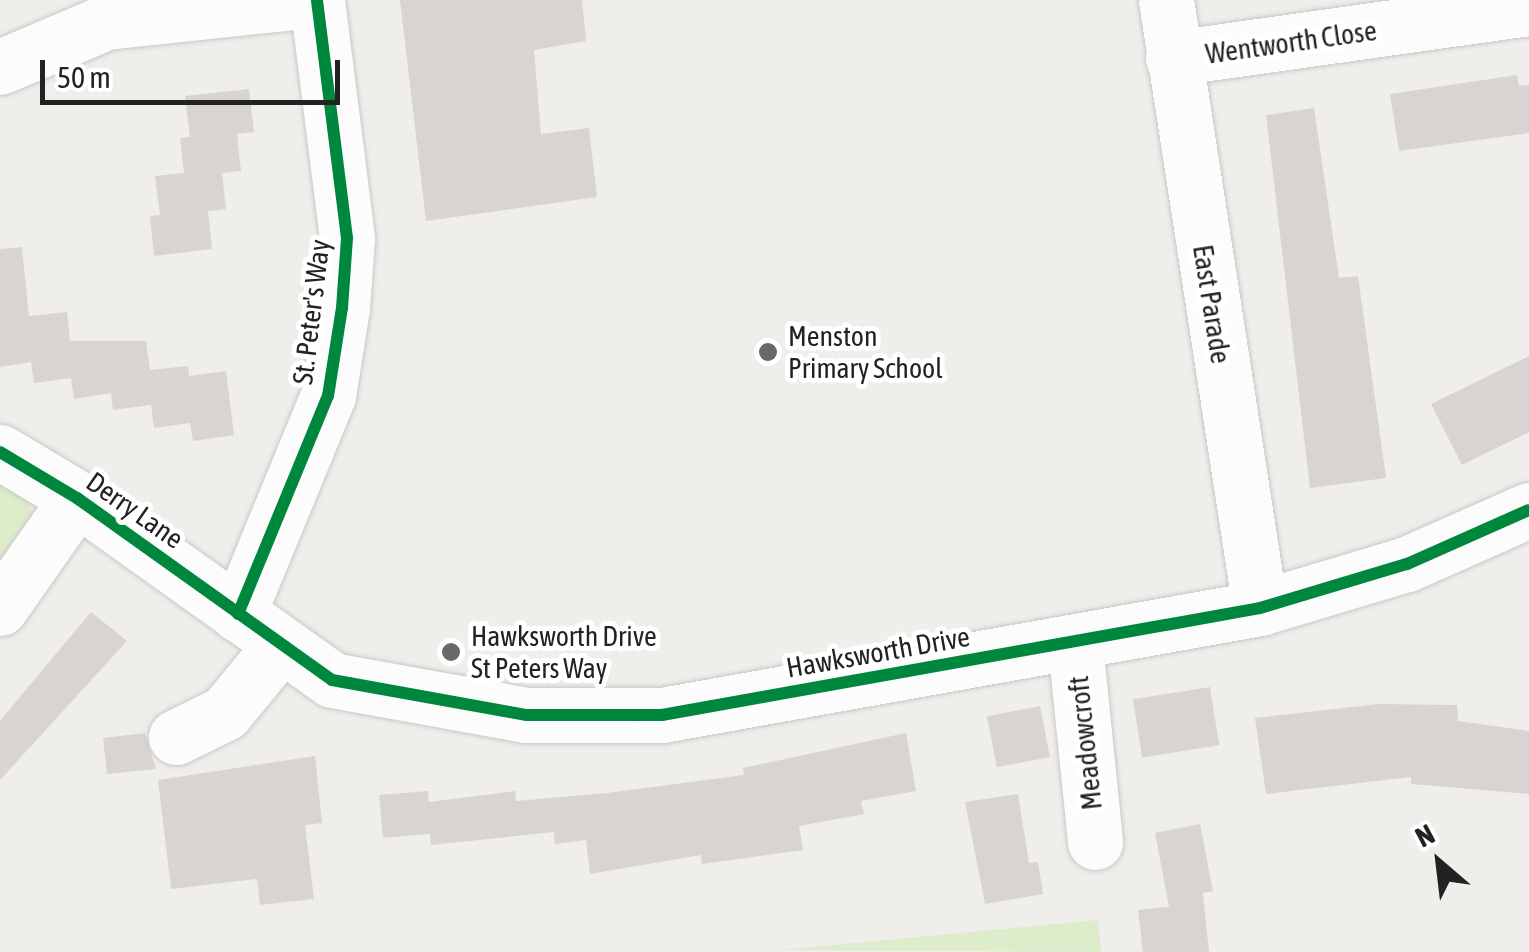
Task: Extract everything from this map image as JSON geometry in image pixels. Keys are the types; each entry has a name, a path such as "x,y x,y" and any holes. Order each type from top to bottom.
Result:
{"street":[{"path":"0,67 106,22 314,0"},
{"name":"St. Peter's Way","path":"176,737 225,713 260,630 328,396 342,308 347,238 314,0"},
{"name":"East Parade","path":"1166,0 1260,608"},
{"name":"Wentworth Close","path":"1173,58 1529,8"},
{"name":"Derry Lane","path":"0,452 77,498 260,630"},
{"path":"0,608 77,498"},
{"name":"Hawksworth Drive","path":"260,630 332,680 527,714 662,715 1260,608 1408,564 1529,510"},
{"name":"Meadowcroft","path":"1074,644 1094,842"}],"green space":[{"path":"0,468 24,488 34,522 0,572"},
{"path":"1098,920 1101,952 781,950"}],"building":[{"path":"400,0 582,0 586,41 534,50 541,134 589,128 597,197 426,221"},
{"path":"1517,75 1519,86 1529,85 1529,133 1399,151 1390,94"},
{"path":"249,89 254,132 237,134 241,171 222,173 226,209 208,211 212,249 154,256 150,216 160,215 155,176 184,173 180,138 190,137 185,96"},
{"path":"1314,108 1339,278 1358,276 1386,478 1310,488 1266,115"},
{"path":"22,247 29,316 67,312 70,341 146,341 150,370 188,366 189,376 226,371 234,435 193,441 190,423 154,428 151,405 113,410 111,393 74,399 71,378 34,383 31,362 0,367 0,249"},
{"path":"1529,356 1529,432 1462,465 1431,404"},
{"path":"91,612 127,641 0,780 0,721"},
{"path":"1210,687 1219,745 1142,757 1133,699"},
{"path":"1379,704 1457,705 1458,721 1529,731 1529,794 1411,784 1411,777 1266,794 1255,718"},
{"path":"1040,706 1050,757 997,767 987,716"},
{"path":"145,733 156,769 107,774 103,738"},
{"path":"906,733 916,791 861,801 864,814 799,826 803,850 702,864 701,855 590,874 586,840 555,844 554,832 431,845 430,834 383,838 379,795 428,791 429,802 515,791 516,801 607,793 744,775 743,768"},
{"path":"315,756 322,823 305,825 314,899 260,905 257,879 171,889 158,780"},
{"path":"1018,794 1029,863 1038,862 1043,894 985,904 965,802"},
{"path":"1200,824 1213,891 1203,893 1209,952 1143,952 1138,910 1169,907 1155,833"}],"cycle path":[{"path":"238,614 328,396 342,308 347,238 317,0"},
{"path":"0,452 77,498 332,680 527,715 662,715 1260,608 1407,564 1529,510"}],"place":[{"name":"Menston Primary School","path":"768,352"},
{"name":"Hawksworth Drive St Peters Way","path":"451,652"}]}
